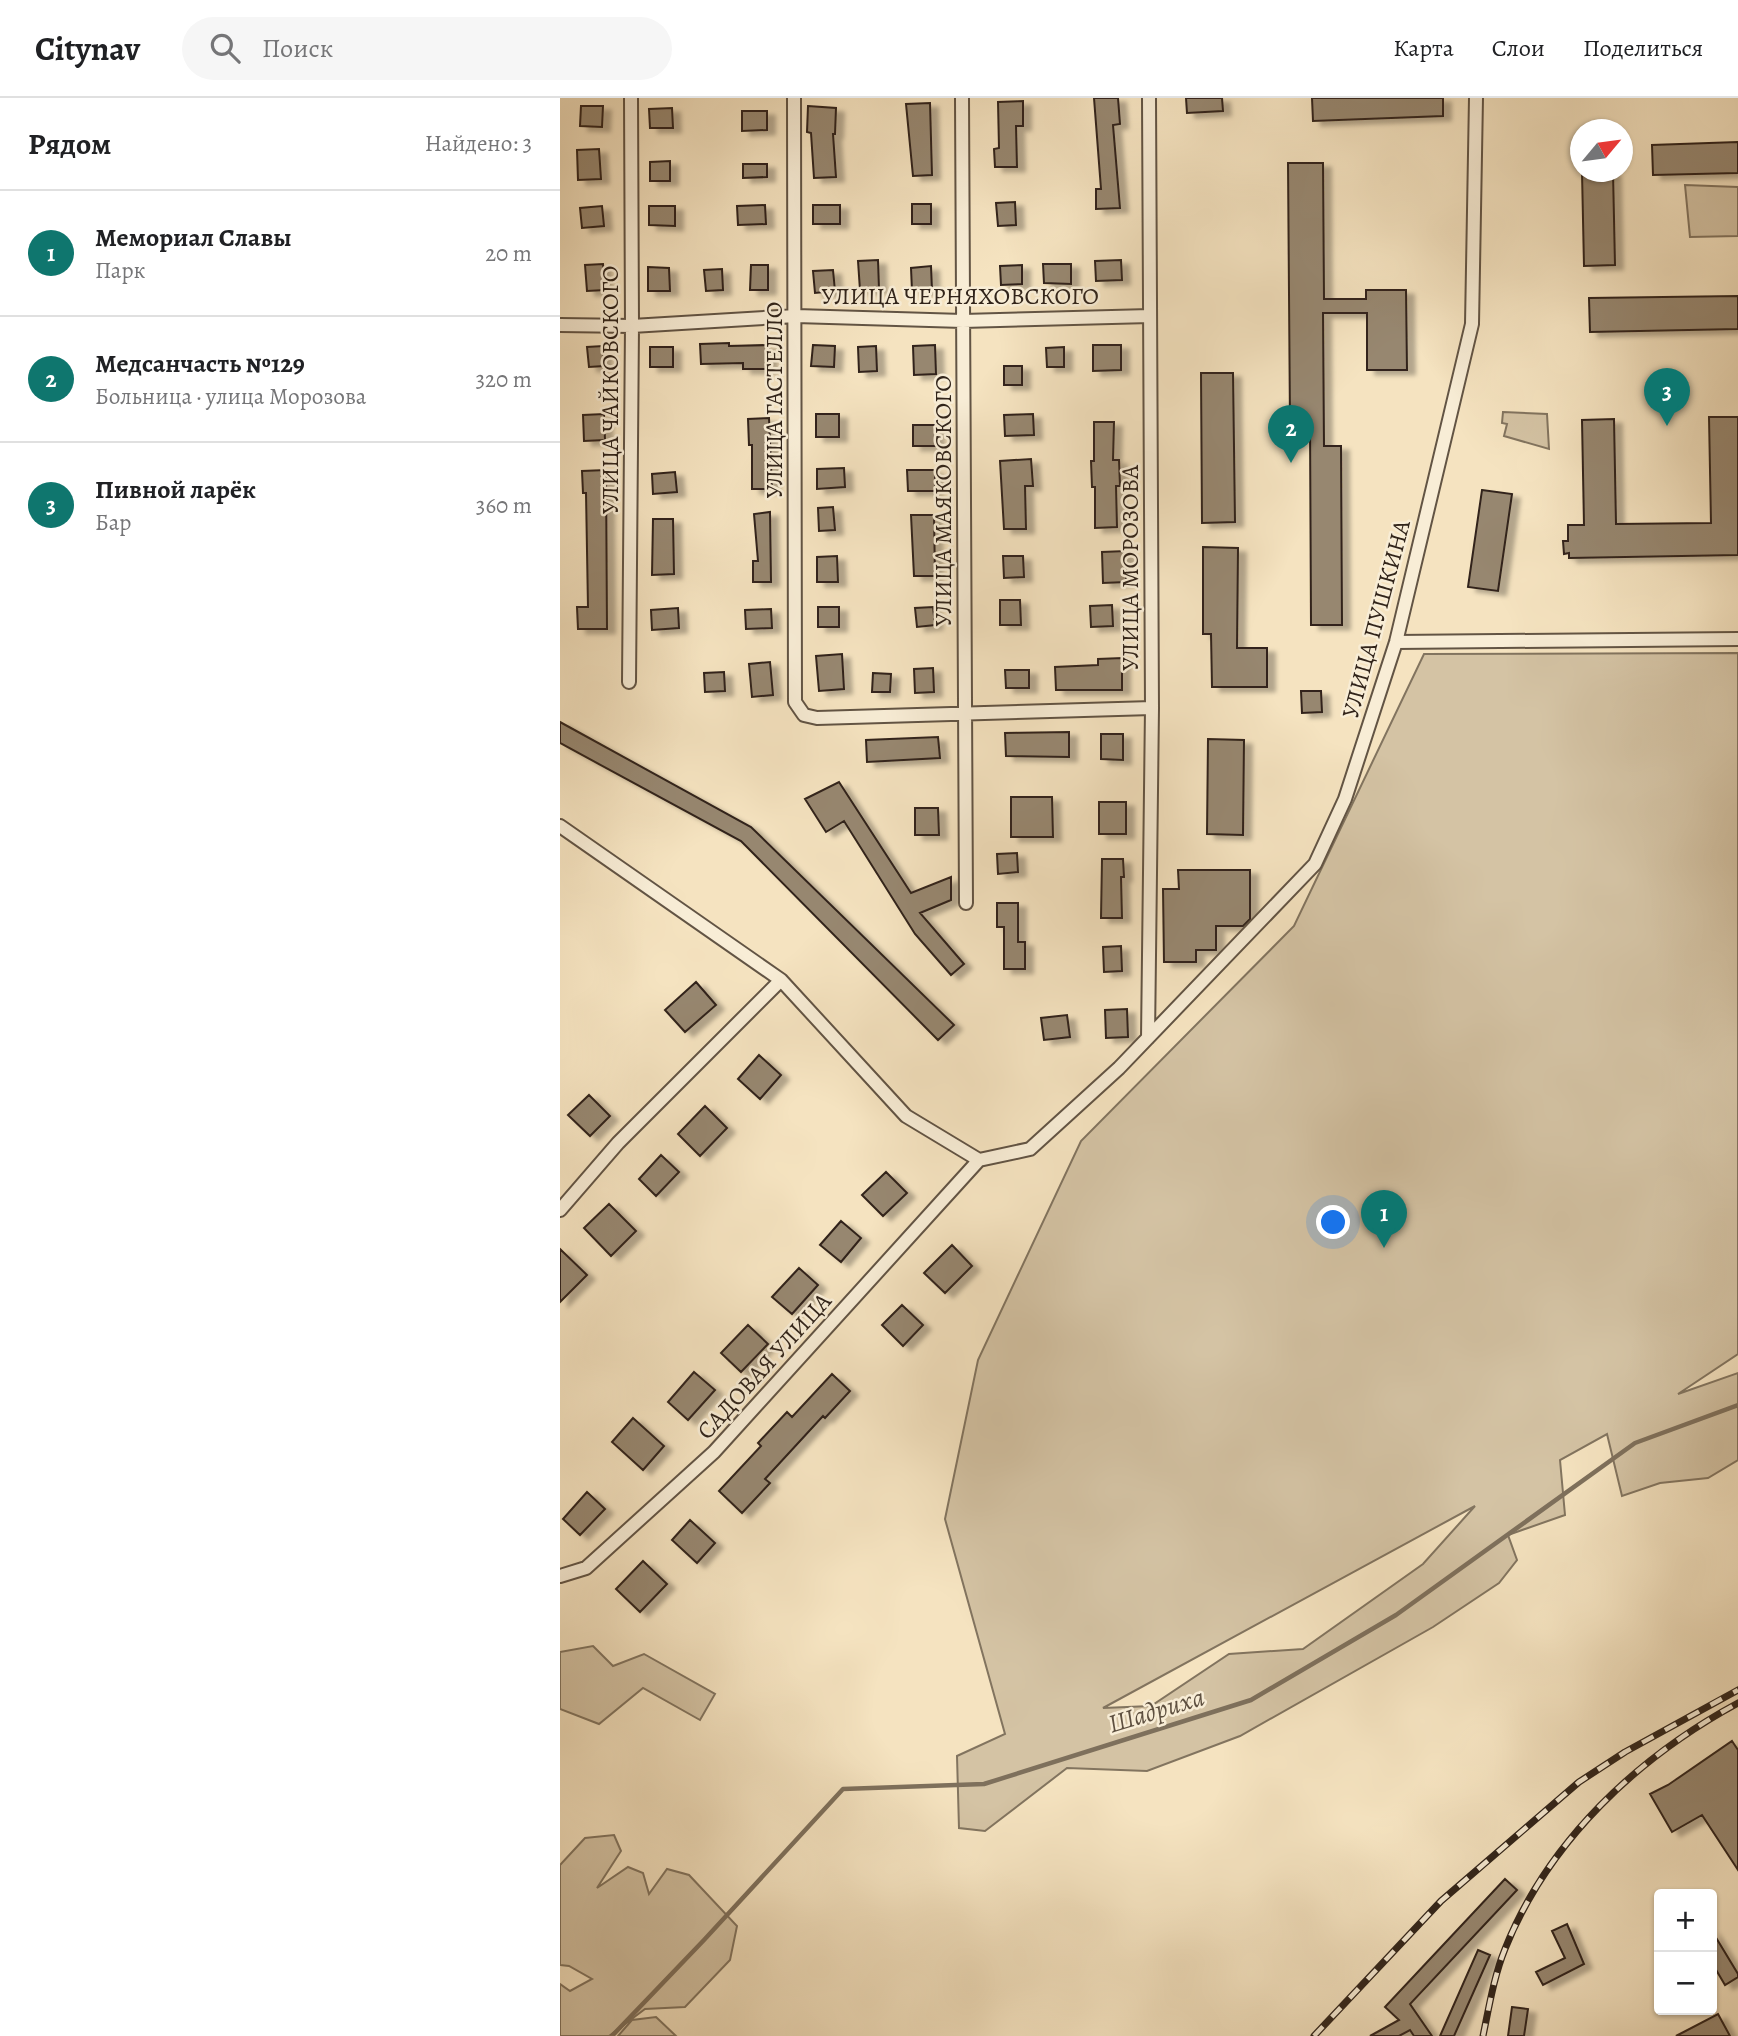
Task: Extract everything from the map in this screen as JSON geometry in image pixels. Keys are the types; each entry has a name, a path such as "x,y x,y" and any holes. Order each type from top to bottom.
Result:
{"street":[{"name":"УЛИЦА ЧАЙКОВСКОГО","path":"629,682 631,98"},
{"name":"УЛИЦА ГАСТЕЛЛО","path":"794,98 795,702 804,715 817,719 965,713"},
{"name":"УЛИЦА МАЯКОВСКОГО","path":"962,98 966,903"},
{"name":"УЛИЦА МОРОЗОВА","path":"1149,98 1152,708 1149,1038"},
{"name":"УЛИЦА ПУШКИНА","path":"979,1160 1030,1149 1149,1038 1315,864 1345,799 1396,642 1474,316 1476,98"},
{"name":"УЛИЦА ЧЕРНЯХОВСКОГО","path":"560,325 632,326 796,316 962,321 1150,316"},
{"path":"1396,642 1738,639"},
{"path":"965,713 1152,708"},
{"path":"560,825 781,980 906,1115 979,1160"},
{"path":"560,1210 618,1143 781,980"},
{"name":"САДОВАЯ УЛИЦА","path":"560,1576 586,1568 714,1452 979,1160"}],"shaded area":[{"path":"1685,185 1738,187 1738,236 1690,237"},
{"path":"1503,412 1547,414 1549,449 1504,436 1507,424 1502,423"},
{"path":"1738,653 1738,1354 1678,1394 1738,1373 1738,1460 1708,1478 1660,1483 1622,1496 1607,1434 1560,1460 1565,1515 1508,1535 1517,1560 1499,1583 1433,1627 1240,1736 1147,1771 1067,1768 985,1831 959,1828 957,1756 1005,1734 945,1519 978,1360 1081,1141 1294,926 1424,654","holes":["1475,1506 1423,1564 1303,1649 1229,1654 1151,1706 1103,1708"]},
{"path":"593,1646 613,1666 644,1654 715,1694 700,1720 643,1688 599,1724 560,1709 560,1652"},
{"path":"614,1835 621,1851 597,1888 628,1867 643,1873 649,1894 667,1869 689,1875 737,1926 730,1960 685,2007 645,2009 609,2036 560,2036 560,1984 570,1991 592,1979 569,1966 560,1965 560,1865 585,1838"},
{"path":"656,2017 676,2036 618,2036 632,2020"}],"building":[{"path":"1094,98 1118,98 1120,124 1113,125 1120,208 1096,209 1096,189 1101,189"},
{"path":"1186,98 1222,98 1223,111 1187,113"},
{"path":"1312,98 1443,98 1443,116 1313,121"},
{"path":"1023,101 1023,126 1016,126 1017,167 995,167 994,149 999,148 998,102"},
{"path":"930,103 932,175 913,176 906,104"},
{"path":"581,106 603,106 602,127 580,126"},
{"path":"808,106 836,108 833,134 836,177 814,178 811,133 807,132"},
{"path":"672,108 673,128 650,128 649,109"},
{"path":"742,111 767,111 767,130 742,131"},
{"path":"1738,142 1738,173 1653,175 1652,145"},
{"path":"599,149 601,179 578,180 577,150"},
{"path":"670,161 670,181 650,181 650,162"},
{"path":"1288,163 1323,163 1324,299 1366,299 1366,290 1406,290 1407,370 1367,370 1367,313 1323,313 1324,446 1341,446 1342,625 1311,625 1310,423 1290,423"},
{"path":"743,164 767,164 767,177 743,178"},
{"path":"1582,182 1613,182 1615,265 1584,266"},
{"path":"1015,202 1016,225 998,226 996,203"},
{"path":"912,204 931,204 931,224 912,224"},
{"path":"765,205 766,224 738,225 737,206"},
{"path":"813,205 840,205 840,224 813,224"},
{"path":"602,206 604,226 582,228 580,208"},
{"path":"649,206 675,206 675,226 649,225"},
{"path":"878,260 879,289 860,290 858,261"},
{"path":"1121,260 1122,280 1096,281 1095,261"},
{"path":"603,264 605,290 587,291 585,265"},
{"path":"1043,264 1071,264 1071,284 1044,283"},
{"path":"751,265 768,265 768,290 750,290"},
{"path":"1022,265 1022,284 1001,285 1000,266"},
{"path":"931,266 932,290 912,291 911,268"},
{"path":"648,267 669,268 670,291 648,291"},
{"path":"722,269 723,290 706,291 704,270"},
{"path":"833,270 835,291 815,293 813,271"},
{"path":"1738,296 1738,329 1590,332 1589,298"},
{"path":"729,343 729,346 769,345 769,369 743,369 743,363 701,364 700,344"},
{"path":"813,345 835,346 834,367 811,366"},
{"path":"935,345 936,374 914,375 913,346"},
{"path":"1093,345 1121,345 1121,370 1093,371"},
{"path":"603,346 604,366 589,367 587,347"},
{"path":"876,346 877,371 859,372 858,347"},
{"path":"650,347 673,347 673,367 650,367"},
{"path":"1064,347 1064,367 1047,367 1046,348"},
{"path":"1004,366 1022,366 1022,385 1004,385"},
{"path":"1201,373 1233,373 1235,522 1202,523"},
{"path":"604,414 605,440 584,441 583,415"},
{"path":"816,414 839,414 839,437 816,437"},
{"path":"1033,414 1034,435 1005,436 1004,415"},
{"path":"1709,417 1738,417 1738,555 1569,558 1569,553 1564,554 1563,541 1568,541 1568,525 1584,525 1582,420 1614,419 1616,524 1711,523"},
{"path":"769,418 772,489 752,489 752,445 749,445 748,419"},
{"path":"1094,422 1114,422 1113,460 1119,460 1120,486 1116,486 1117,527 1095,528 1095,487 1092,487 1091,461 1094,461"},
{"path":"913,425 936,425 936,446 913,446"},
{"path":"1031,459 1033,486 1025,486 1026,529 1004,529 1000,461"},
{"path":"844,468 845,487 817,489 817,469"},
{"path":"606,470 607,629 578,629 577,607 588,607 586,493 583,493 582,471"},
{"path":"907,470 935,470 935,491 908,491"},
{"path":"675,472 677,492 653,494 652,474"},
{"path":"1482,490 1512,494 1498,591 1468,587"},
{"path":"833,507 835,530 819,531 818,508"},
{"path":"770,512 771,582 753,582 753,561 758,561 754,514"},
{"path":"911,515 934,515 935,576 914,576"},
{"path":"653,519 673,519 674,574 652,575"},
{"path":"1203,547 1238,548 1237,648 1267,648 1267,687 1212,687 1211,634 1203,634"},
{"path":"1126,551 1126,582 1103,583 1102,552"},
{"path":"837,556 838,582 817,582 817,557"},
{"path":"1003,556 1023,556 1024,577 1004,578"},
{"path":"1000,600 1020,600 1021,625 1000,625"},
{"path":"1112,605 1113,626 1091,627 1090,606"},
{"path":"818,607 839,607 839,627 818,627"},
{"path":"933,607 935,625 917,627 915,608"},
{"path":"678,608 679,628 652,630 651,610"},
{"path":"771,609 772,628 746,629 745,610"},
{"path":"842,654 844,689 819,691 816,656"},
{"path":"1122,658 1122,690 1056,690 1055,667 1098,665 1098,659"},
{"path":"770,662 773,695 752,697 749,664"},
{"path":"933,668 934,692 915,693 914,669"},
{"path":"1005,670 1029,670 1029,688 1006,688"},
{"path":"724,672 725,691 705,692 704,673"},
{"path":"873,673 891,674 890,692 872,692"},
{"path":"1301,691 1321,691 1322,712 1302,713"},
{"path":"560,722 751,827 954,1025 938,1040 741,841 560,743"},
{"path":"1069,732 1069,757 1006,756 1005,733"},
{"path":"1101,734 1123,734 1123,760 1101,759"},
{"path":"938,737 940,758 867,762 866,740"},
{"path":"1208,739 1244,740 1243,835 1207,834"},
{"path":"839,782 911,893 951,877 951,900 920,913 964,964 951,975 915,934 844,821 826,832 805,799"},
{"path":"1011,797 1052,797 1053,837 1011,837"},
{"path":"1099,802 1126,802 1126,834 1099,834"},
{"path":"915,808 938,808 939,835 915,835"},
{"path":"1017,853 1018,872 998,874 997,854"},
{"path":"1102,859 1123,859 1122,918 1101,918"},
{"path":"1178,870 1250,870 1250,919 1243,926 1216,926 1216,950 1196,950 1196,962 1164,962 1163,889 1179,889"},
{"path":"997,903 1018,903 1018,942 1025,942 1025,969 1004,969 1004,927 997,927"},
{"path":"1121,946 1122,971 1104,972 1103,947"},
{"path":"696,982 716,1005 685,1032 665,1010"},
{"path":"1127,1009 1128,1037 1106,1038 1105,1010"},
{"path":"1067,1015 1070,1037 1044,1040 1041,1018"},
{"path":"759,1055 781,1075 760,1099 738,1079"},
{"path":"589,1095 610,1116 590,1136 568,1115"},
{"path":"705,1106 727,1128 700,1156 678,1134"},
{"path":"661,1155 679,1172 656,1196 639,1179"},
{"path":"886,1172 907,1193 883,1216 862,1195"},
{"path":"609,1204 636,1231 611,1256 584,1228"},
{"path":"841,1221 861,1238 841,1262 820,1245"},
{"path":"952,1245 972,1266 945,1293 924,1273"},
{"path":"560,1249 587,1275 560,1302"},
{"path":"799,1268 818,1285 792,1314 772,1297"},
{"path":"902,1305 923,1325 903,1346 882,1325"},
{"path":"748,1325 768,1344 741,1372 721,1353"},
{"path":"694,1372 715,1390 688,1420 668,1402"},
{"path":"832,1374 850,1391 765,1479 770,1483 742,1513 719,1491 761,1446 758,1443 787,1412 792,1417"},
{"path":"633,1418 664,1446 643,1470 612,1442"},
{"path":"587,1492 605,1509 580,1535 563,1519"},
{"path":"690,1520 715,1543 697,1563 672,1540"},
{"path":"643,1561 667,1584 640,1612 616,1589"},
{"path":"1732,1741 1738,1750 1738,1870 1702,1815 1672,1832 1650,1794 1668,1785"},
{"path":"1505,1879 1517,1890 1410,2004 1432,2036 1414,2036 1410,2030 1399,2036 1370,2036 1399,2020 1385,2007"},
{"path":"1567,1924 1584,1964 1543,1985 1536,1972 1565,1958 1552,1931"},
{"path":"1717,1939 1738,1974 1738,1977 1725,1985 1717,1971"},
{"path":"1478,1950 1490,1955 1454,2036 1440,2036"},
{"path":"1512,2007 1528,2009 1524,2036 1508,2036"},
{"path":"1717,2015 1730,2036 1676,2036"}],"waterway":[{"name":"Шадриха","path":"612,2036 843,1789 984,1784 1251,1700 1396,1615 1635,1443 1738,1405"}],"railway":[{"path":"1314,2036 1441,1901 1579,1782 1625,1752 1738,1690"},
{"path":"1483,2036 1505,1949 1523,1910 1545,1873 1571,1838 1600,1806 1665,1749 1738,1703"}],"place":[{"name":"Пивной ларёк","path":"1667,426"},
{"name":"Медсанчасть №129","path":"1291,463"},
{"name":"Мемориал Славы","path":"1384,1248"}]}
